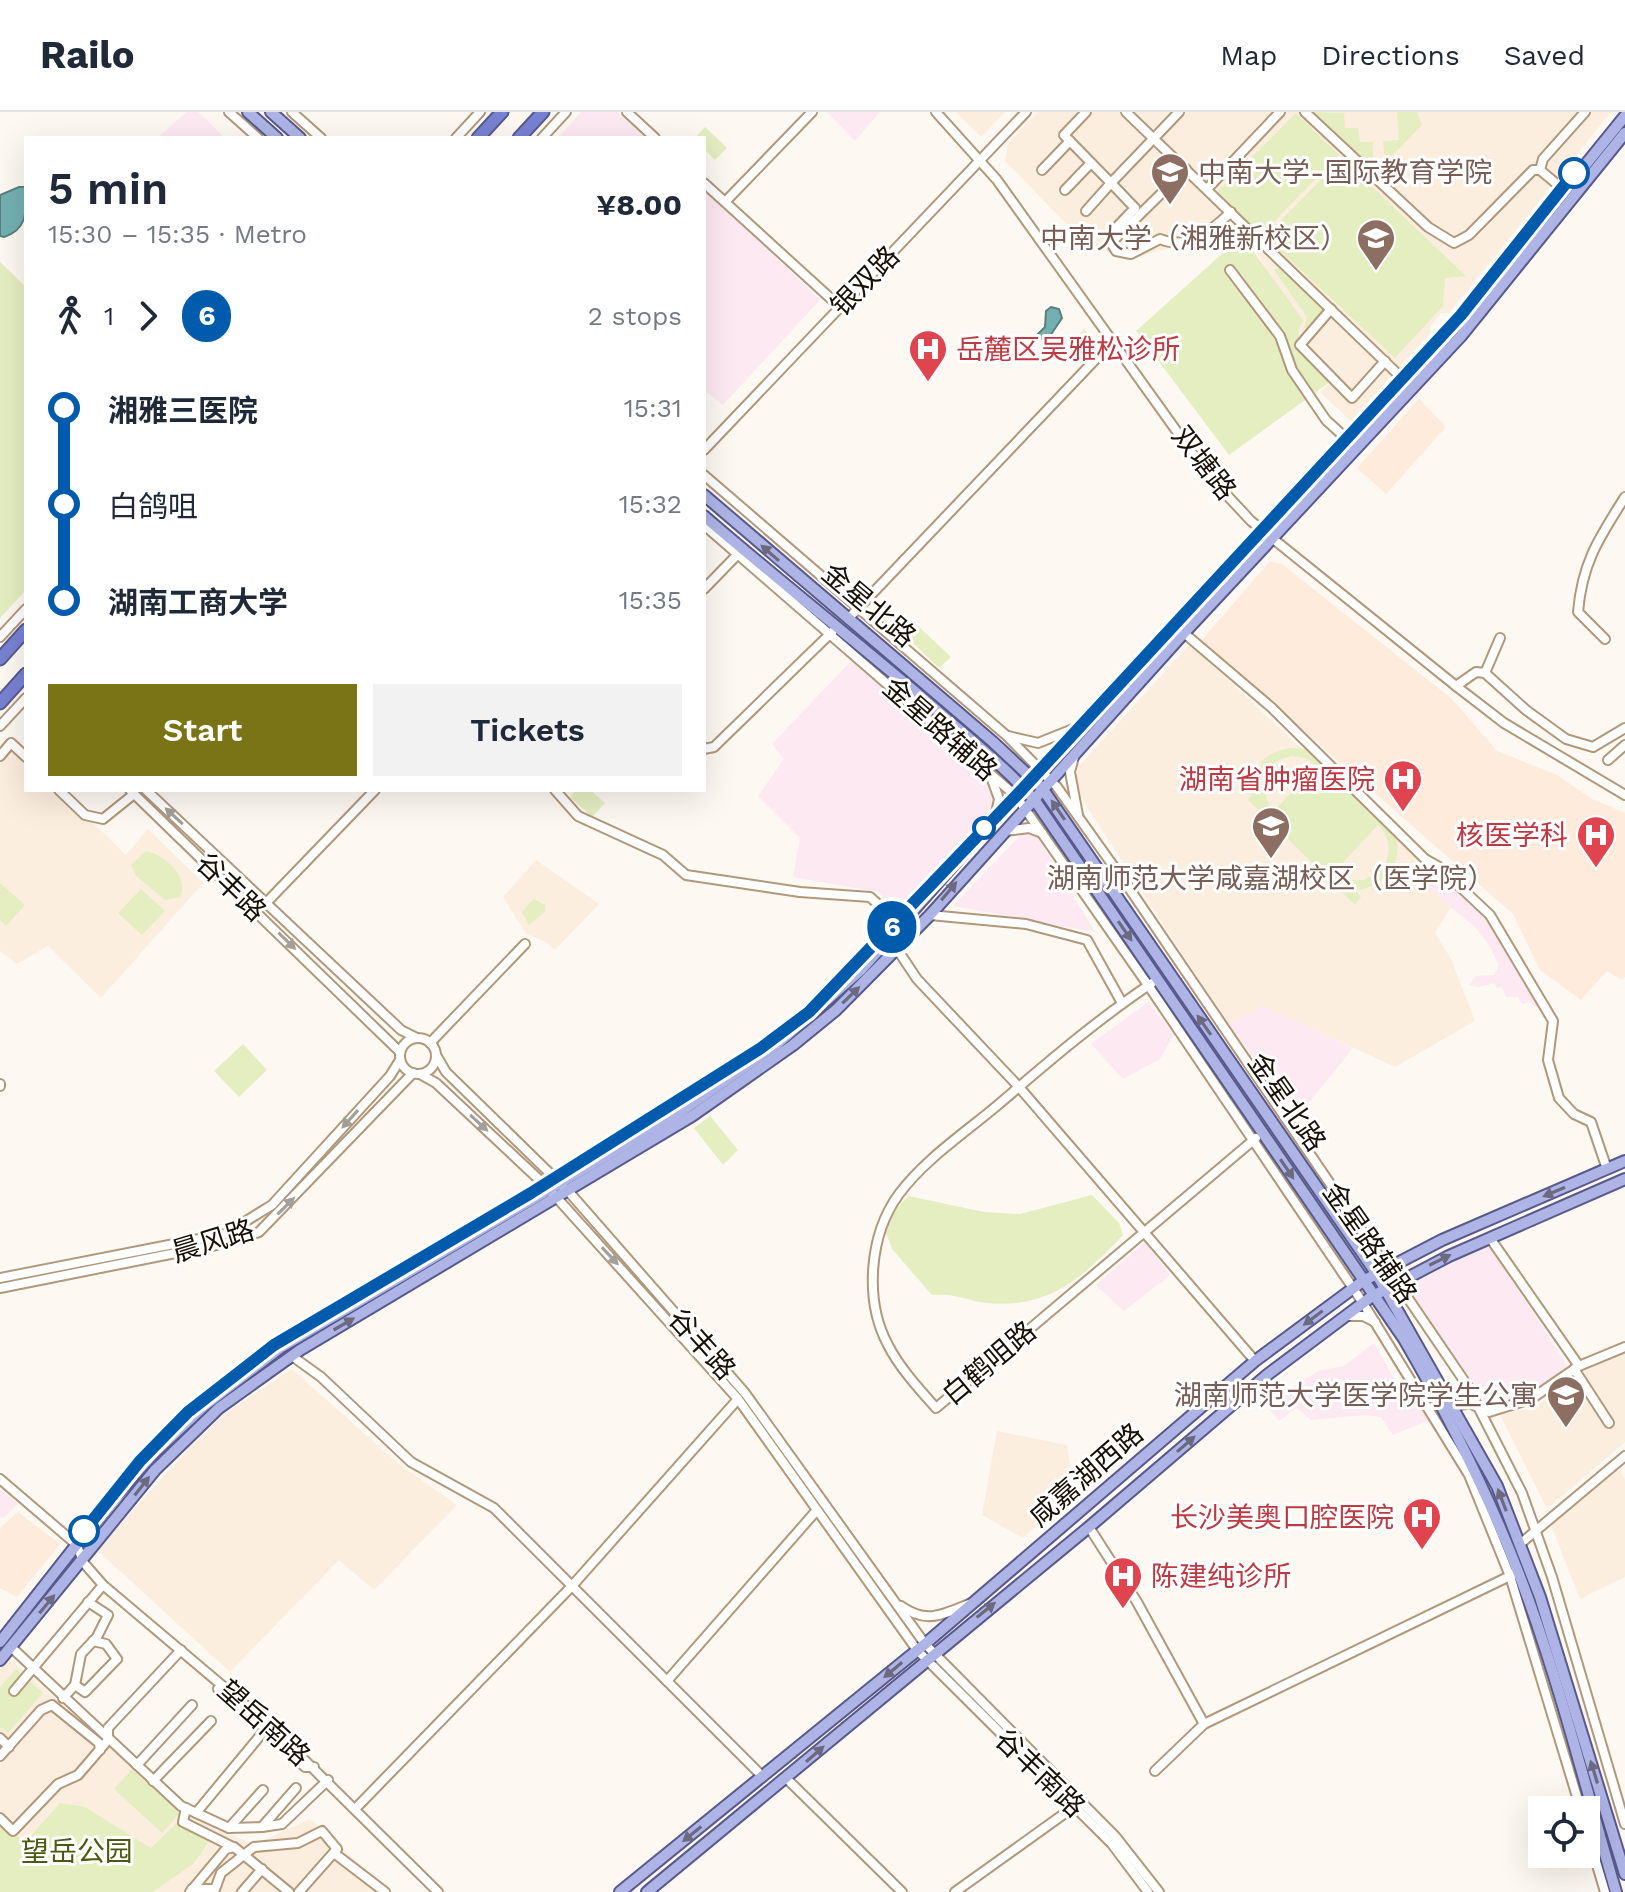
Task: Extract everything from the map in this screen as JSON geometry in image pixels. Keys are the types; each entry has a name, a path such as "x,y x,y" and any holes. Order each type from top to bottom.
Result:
{"highway":[{"path":"521,136 543,112"},
{"path":"480,136 500,113"},
{"path":"0,659 24,632"},
{"path":"0,703 24,676"}],"main road":[{"path":"248,112 275,136"},
{"path":"271,112 298,136"},
{"path":"0,1660 155,1470 219,1408 292,1356 692,1116 793,1045 836,1010 930,915 1406,382 1625,116"},
{"path":"0,1642 156,1451 204,1406 280,1348 679,1113 776,1045 862,969 1082,724 1269,536 1461,336 1625,133"},
{"name":"金星北路","path":"706,497 1036,774 1042,788 1381,1271 1385,1288 1497,1486 1540,1597 1625,1874"},
{"name":"金星北路","path":"706,518 1029,802 1159,978 1263,1132 1367,1300 1404,1339 1448,1414 1487,1495 1616,1892"},
{"name":"咸嘉湖西路","path":"620,1892 975,1602 1255,1361 1358,1284 1442,1240 1625,1161"},
{"name":"咸嘉湖西路","path":"647,1892 787,1779 1267,1375 1345,1316 1396,1282 1625,1179"}],"street":[{"path":"229,112 256,136"},
{"path":"292,112 319,136"},
{"path":"458,136 480,112"},
{"path":"544,136 566,112"},
{"path":"627,112 653,136"},
{"path":"725,202 812,112"},
{"name":"双塘路","path":"936,112 981,159 1114,340 1208,475 1269,536 1504,723 1625,795"},
{"name":"银双路","path":"706,448 1026,112"},
{"path":"1086,112 1064,135 1135,208 1111,233"},
{"path":"1126,112 1406,382"},
{"path":"1086,211 1179,112"},
{"path":"1207,189 1280,112"},
{"path":"1305,112 1428,227 1454,243 1469,235 1533,170 1540,170 1564,190"},
{"path":"1540,170 1543,159 1585,112"},
{"path":"1042,170 1070,141"},
{"path":"1065,190 1091,163"},
{"path":"1186,169 1111,243 1116,251 1131,254 1160,239 1172,245 1193,239 1209,233 1231,212"},
{"path":"706,185 840,307"},
{"path":"1230,270 1280,336 1292,370 1326,420 1350,442"},
{"path":"1331,309 1300,345 1352,398 1385,361"},
{"path":"848,619 1114,340"},
{"name":"金星路辅路","path":"706,477 1007,736 1036,774 1050,780 1381,1271 1396,1282 1467,1385 1522,1493 1552,1577 1625,1824"},
{"path":"1605,639 1578,612 1580,586 1592,549 1625,497"},
{"path":"706,526 740,551 706,587"},
{"path":"0,637 24,611"},
{"path":"706,749 714,747 833,630"},
{"name":"金星路辅路","path":"833,630 988,770 1020,792"},
{"path":"1184,633 1272,708 1425,859 1436,864 1478,903 1499,927 1553,1021 1548,1060 1559,1098 1568,1110 1591,1122 1607,1169"},
{"path":"1485,673 1500,638"},
{"path":"1456,686 1476,672 1485,673 1526,710 1566,739 1593,747 1625,728"},
{"path":"0,726 24,700"},
{"path":"1007,736 1038,743 1061,737 1082,724"},
{"path":"0,756 11,743 24,755"},
{"path":"1608,760 1625,745"},
{"path":"1076,752 1070,772 1079,819"},
{"path":"988,770 999,799 994,819"},
{"path":"61,792 85,815 103,819 132,792"},
{"name":"谷丰路","path":"132,792 400,1056"},
{"name":"谷丰路","path":"148,792 401,1030 417,1038"},
{"path":"266,903 373,792"},
{"path":"557,792 578,816 663,855 686,875 800,892 870,897 901,925"},
{"name":"金星路辅路","path":"1029,802 1045,835 1252,1141 1358,1284"},
{"path":"1001,833 1029,828 1045,835"},
{"path":"930,915 1026,924 1087,940 1122,1003"},
{"path":"430,1043 525,944"},
{"path":"897,949 917,979 1019,1087 1255,1361"},
{"name":"白鹤咀路","path":"1159,978 1122,1003 1019,1087 921,1171 899,1194 883,1221 873,1281 877,1317 888,1345 936,1408 1263,1132"},
{"path":"417,1038 430,1043 436,1055 433,1065 417,1074 400,1056 406,1042 417,1038"},
{"name":"谷丰路","path":"436,1055 446,1072 560,1182 745,1393 893,1601 921,1647"},
{"name":"晨风路","path":"0,1278 225,1234 251,1221 272,1205 390,1076 400,1056"},
{"name":"谷丰路","path":"417,1074 436,1083 548,1188 738,1399 817,1510 921,1647 932,1657"},
{"name":"晨风路","path":"0,1288 226,1243 259,1232 417,1074"},
{"path":"1490,1238 1609,1423"},
{"name":"金星路辅路","path":"1367,1300 1376,1323 1469,1475 1514,1574 1577,1796"},
{"path":"1345,1316 1363,1316 1376,1323"},
{"path":"1454,1407 1469,1403 1489,1412 1531,1399 1576,1368 1625,1347"},
{"path":"292,1356 321,1377 411,1462 494,1508 763,1777"},
{"path":"356,1808 572,1586 738,1399"},
{"path":"1520,1544 1625,1456"},
{"path":"0,1479 77,1545 83,1562"},
{"path":"667,1681 817,1510"},
{"path":"1089,1527 1137,1602 1204,1724"},
{"path":"77,1545 94,1548"},
{"name":"望岳南路","path":"83,1562 103,1585 269,1725 438,1892"},
{"path":"1155,1771 1204,1724 1514,1574"},
{"path":"14,1691 103,1585"},
{"path":"893,1601 917,1617 928,1619 975,1602"},
{"path":"63,1698 75,1685 77,1662 108,1615 88,1602"},
{"path":"75,1685 85,1692 117,1659 106,1644 93,1641"},
{"path":"11,1647 153,1781 186,1808 229,1828 282,1824 328,1780"},
{"path":"0,1818 13,1831 58,1784 78,1775 108,1740 108,1728 181,1650"},
{"name":"谷丰南路","path":"932,1657 1112,1844 1148,1892"},
{"name":"谷丰南路","path":"932,1657 1115,1836 1159,1892"},
{"path":"218,1689 258,1724 269,1725"},
{"path":"3,1751 41,1710 52,1705 99,1743 100,1750"},
{"path":"137,1765 192,1705"},
{"path":"153,1781 211,1721"},
{"path":"196,1813 269,1725"},
{"path":"0,1738 3,1751"},
{"path":"787,1779 902,1892"},
{"path":"262,1827 296,1788"},
{"path":"229,1828 263,1790"},
{"path":"955,1892 1075,1806"},
{"path":"186,1808 183,1822 245,1854 283,1890"},
{"path":"191,1890 214,1891 221,1873 245,1854 266,1844 298,1843 316,1831 322,1831 336,1845 334,1853 299,1892"},
{"path":"191,1890 226,1849 234,1847"},
{"path":"334,1853 385,1892"},
{"path":"1598,1868 1605,1892"},
{"path":"242,1892 262,1869"}],"shaded area":[{"path":"187,112 198,112 223,136 159,136"},
{"path":"581,112 617,112 643,136 560,136"},
{"path":"827,112 880,112 855,141"},
{"path":"956,112 1005,112 981,137"},
{"name":"中南大学（湘雅新校区）","path":"1038,112 1611,112 1449,313 1441,313 1430,327 1431,332 1351,421 1320,392 1330,383 1297,346 1299,328 1252,245 1226,220 1212,237 1128,259 1086,244 1005,161 1008,143"},
{"path":"706,191 820,300 723,405 706,392"},
{"path":"1419,399 1446,427 1386,494 1357,468"},
{"path":"1270,561 1282,564 1452,699 1497,751 1557,775 1592,799 1625,813 1625,976 1622,980 1607,971 1581,1000 1540,970 1513,914 1201,641"},
{"name":"湖南师范大学咸嘉湖校区（医学院）","path":"1190,644 1429,869 1423,873 1429,889 1451,907 1435,933 1451,959 1475,1021 1395,1067 1263,1006 1228,1024 1072,784 1080,765"},
{"path":"853,659 990,780 996,806 899,912 878,892 793,877 800,838 758,796 784,759 772,744"},
{"path":"11,743 24,755 24,792 61,792 126,855 148,829 203,883 101,998 48,946 17,964 0,951 0,754"},
{"path":"1030,825 1095,932 953,906"},
{"path":"536,860 599,904 555,950 546,942 526,934 503,897"},
{"path":"1437,866 1479,904 1540,1003 1536,1008 1530,1002 1522,1004 1518,997 1506,997 1502,987 1497,988 1494,983 1478,987 1469,985 1476,976 1494,975 1499,966 1489,945 1474,926 1429,890 1422,871"},
{"path":"1148,1002 1174,1034 1160,1059 1123,1079 1091,1044"},
{"path":"1263,1005 1353,1048 1299,1115 1228,1024"},
{"path":"1145,1242 1170,1275 1124,1311 1096,1285"},
{"path":"1490,1246 1570,1370 1537,1395 1486,1402 1407,1288 1457,1259"},
{"path":"1374,1343 1410,1407 1421,1405 1432,1419 1393,1435 1381,1417 1364,1415 1311,1420 1297,1408 1279,1421 1265,1404 1318,1371 1344,1366"},
{"name":"湖南师范大学医学院学生公寓","path":"1625,1353 1625,1442 1547,1509 1500,1415 1536,1407 1589,1368"},
{"path":"292,1369 395,1461 457,1505 374,1590 339,1560 230,1672 97,1550 190,1447 227,1412"},
{"path":"997,1431 1067,1445 1074,1491 1023,1538 982,1515"},
{"path":"1617,1467 1625,1479 1625,1577 1580,1599 1551,1525"},
{"path":"0,1489 18,1504 4,1518 0,1517"},
{"path":"18,1512 60,1544 17,1597 0,1588 0,1528"},
{"path":"9,1658 182,1810 253,1845 310,1819 390,1892 0,1892 0,1668"}],"green space":[{"path":"1397,112 1417,112 1422,125 1385,163 1383,141 1399,140"},
{"path":"1296,113 1339,155 1258,238 1214,195"},
{"path":"1311,113 1344,113 1345,128 1358,128 1360,142 1373,142 1373,160 1367,163"},
{"path":"705,127 727,148 715,160 706,151 706,136 697,136"},
{"path":"1342,158 1466,276 1445,278 1443,306 1395,358 1265,237"},
{"path":"1242,236 1304,321 1299,328 1298,346 1330,382 1229,455 1136,331"},
{"path":"0,262 24,285 24,592 0,618"},
{"path":"1280,266 1326,310 1311,329 1304,328 1307,317 1274,270"},
{"path":"1084,329 1094,340 1087,351 1071,342"},
{"path":"919,627 951,657 939,668 908,638"},
{"path":"1289,748 1310,749 1397,837 1396,858 1389,873 1375,884 1356,891 1361,897 1355,905 1248,800 1261,763 1275,752","holes":["1292,756 1305,758 1316,766 1273,812 1265,793 1265,777 1273,764","1378,825 1386,836 1388,846 1384,869 1364,880 1345,880 1335,871"]},
{"path":"574,792 592,792 605,803 592,817 570,797"},
{"path":"146,851 161,857 174,868 182,882 180,897 165,900 136,876 131,865"},
{"path":"0,883 25,905 6,926 0,920"},
{"path":"141,889 165,911 142,935 118,913"},
{"path":"534,899 545,905 545,912 529,925 522,912"},
{"path":"243,1044 267,1070 239,1097 214,1071"},
{"path":"710,1116 738,1150 723,1165 694,1128"},
{"path":"1092,1195 1119,1223 1123,1235 1079,1277 1029,1301 986,1303 932,1295 892,1249 885,1230 893,1213 908,1196 984,1212 1020,1214"},
{"path":"16,1669 43,1693 8,1733 0,1727 0,1687"},
{"path":"132,1769 180,1813 162,1833 114,1789"},
{"name":"望岳公园","path":"60,1803 85,1807 151,1848 182,1818 215,1833 194,1863 153,1892 0,1892 0,1824 14,1836 27,1840"}],"water":[{"path":"24,187 22,223 4,237 0,236 0,195"},
{"path":"1051,307 1059,309 1062,318 1050,336 1038,340 1036,336 1045,327 1046,311"}],"metro line":[{"name":"6","path":"84,1531 140,1461 188,1412 274,1345 531,1193 761,1048 809,1012 1016,796 1461,315 1574,173"}],"place":[{"name":"中南大学-国际教育学院","path":"1170,206"},
{"name":"中南大学（湘雅新校区）","path":"1376,272"},
{"name":"岳麓区吴雅松诊所","path":"928,383"},
{"name":"湖南省肿瘤医院","path":"1403,813"},
{"name":"湖南师范大学咸嘉湖校区（医学院）","path":"1271,860"},
{"name":"核医学科","path":"1596,869"},
{"name":"湖南师范大学医学院学生公寓","path":"1566,1429"},
{"name":"长沙美奥口腔医院","path":"1422,1551"},
{"name":"陈建纯诊所","path":"1123,1610"}]}
